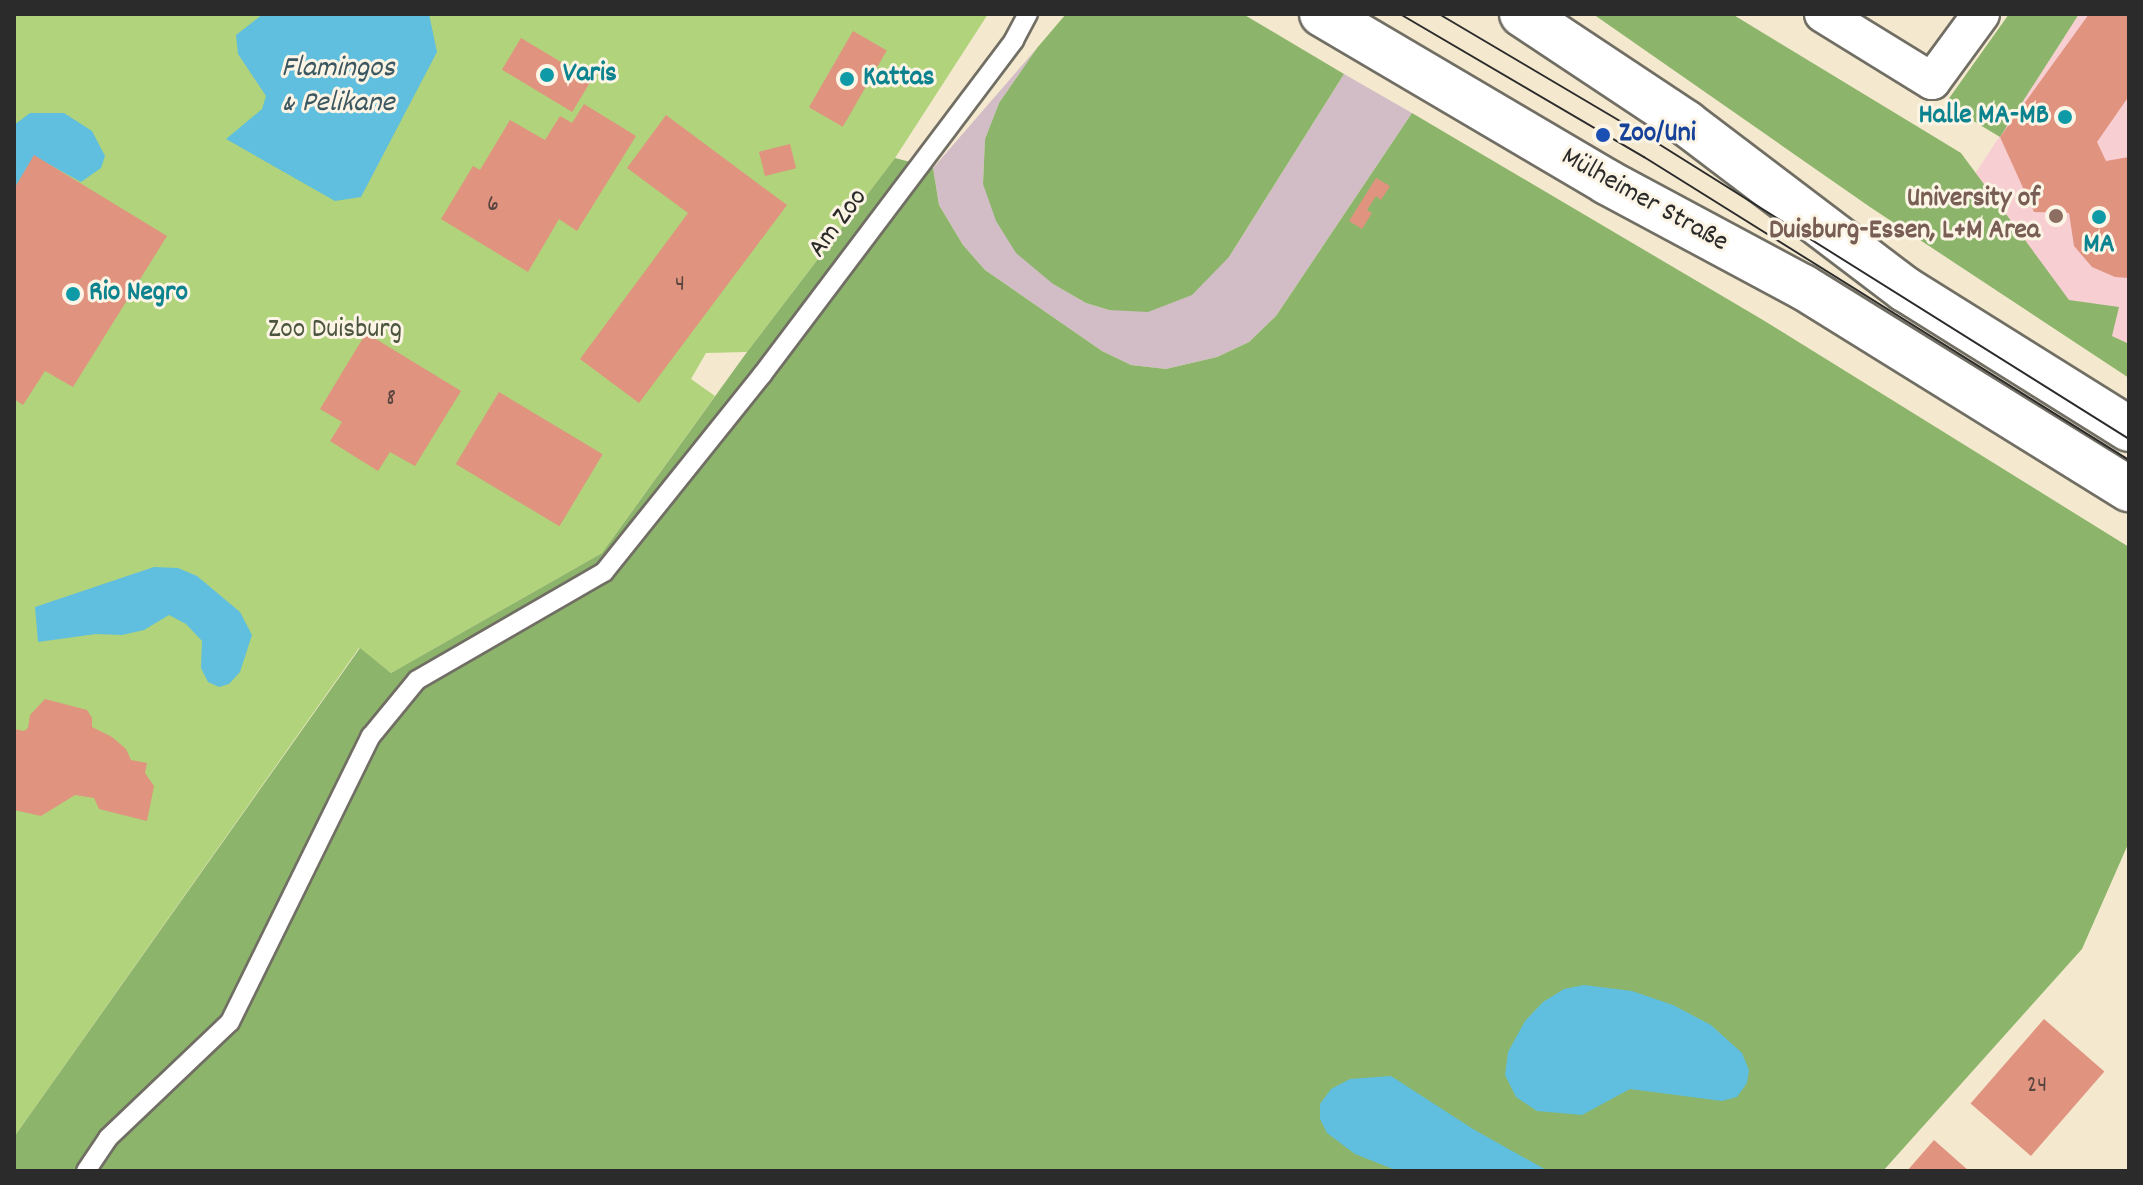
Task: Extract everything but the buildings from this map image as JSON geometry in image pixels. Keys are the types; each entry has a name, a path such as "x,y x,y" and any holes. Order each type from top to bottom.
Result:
{"main road":[{"name":"Mülheimer Straße","path":"1322,14 1607,182 1803,287 2129,489"},
{"path":"1522,14 1686,123 1905,289 2129,429"}],"street":[{"path":"1823,14 1932,81 1981,14"}],"lane":[{"name":"Am Zoo","path":"86,1171 108,1138 230,1022 371,736 417,680 604,572 709,442 1014,40 1028,14"},
{"name":"Am Zoo","path":"1014,40 1043,14"}],"shaded area":[{"name":"University of Duisburg-Essen, L+M Area","path":"2079,14 2129,14 2129,348 1997,252 1971,180"},
{"path":"1037,48 999,103 985,139 983,184 1053,284 1086,303 1109,310 1229,257 1344,74 1412,113 1276,316 1249,342 1217,357 1166,369 1131,365 1102,351 985,270 963,245 939,205 933,168"}],"green space":[{"name":"Zoo Duisburg","path":"14,14 988,14 895,158 747,352 706,353 691,379 715,396 602,553 391,673 359,648 14,1137"},
{"path":"1066,14 1243,14 1344,74 1229,257 1192,295 1148,312 1109,310 1086,303 1053,284 1016,253 996,221 983,184 985,139 999,103 1037,48"},
{"path":"1593,14 1732,14 1961,153 2069,300 2119,307 2112,336 2129,344 2129,378 1870,207"},
{"path":"2009,14 2079,14 2000,137 1945,104"},
{"path":"1412,113 1763,320 2129,547 2129,842 2082,949 1883,1171 14,1171 14,1137 360,648 391,673 602,553 747,352 895,158 933,168 939,205 963,245 985,270 1102,351 1131,365 1166,369 1217,357 1249,342 1276,316"}],"water":[{"name":"Flamingos & Pelikane","path":"263,14 429,14 437,52 361,197 335,201 226,139 262,109 266,96 238,54 236,35"},
{"path":"30,113 64,113 92,131 105,156 101,168 81,182 34,156 14,189 14,125"},
{"path":"154,567 178,568 197,576 240,612 252,635 240,672 229,684 219,687 208,682 201,668 202,641 186,624 169,615 144,630 122,635 96,634 38,642 35,607"},
{"path":"1584,985 1632,991 1673,1005 1711,1025 1742,1053 1749,1070 1747,1083 1737,1097 1722,1101 1630,1089 1582,1115 1537,1111 1516,1097 1505,1075 1508,1052 1525,1021 1543,1002 1564,989"},
{"path":"1391,1076 1473,1129 1548,1171 1398,1171 1355,1154 1327,1133 1320,1119 1320,1104 1331,1089 1350,1079"}],"tram line":[{"path":"1400,14 1644,157 2129,460"},
{"path":"1439,14 1654,141 2129,439"}],"place":[{"name":"Varis","path":"547,75"},
{"name":"Kattas","path":"847,79"},
{"name":"Halle MA-MB","path":"2065,117"},
{"name":"Zoo/Uni","path":"1603,135"},
{"name":"University of Duisburg-Essen, L+M Area","path":"2056,216"},
{"name":"MA","path":"2099,217"},
{"name":"Rio Negro","path":"73,294"}]}
